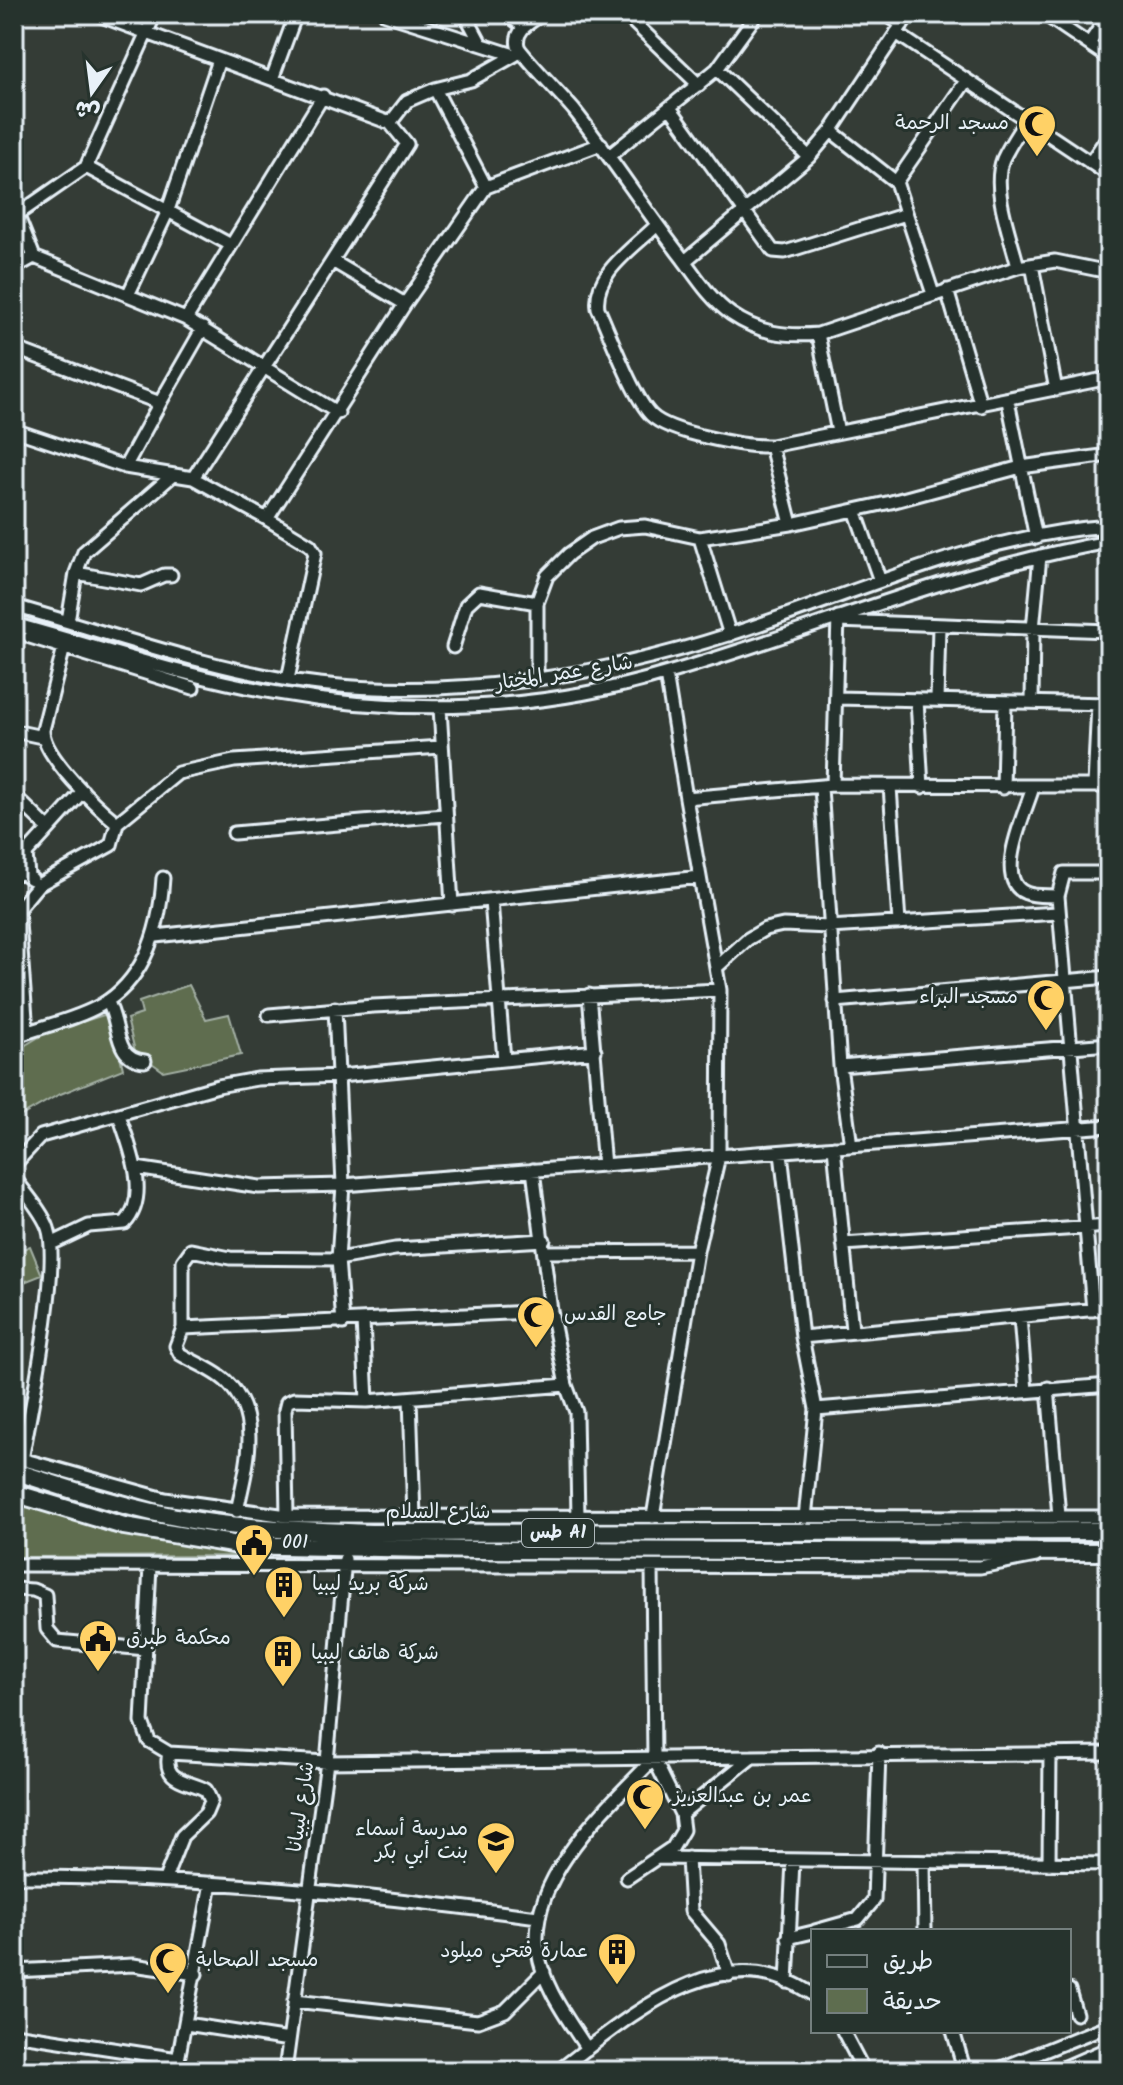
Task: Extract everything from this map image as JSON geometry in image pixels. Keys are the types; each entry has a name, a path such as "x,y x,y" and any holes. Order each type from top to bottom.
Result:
{"highway":[{"name":"شارع السلام","path":"17,1462 81,1494 168,1516 277,1529 414,1533 1109,1531"},
{"name":"شارع السلام","path":"14,1493 124,1526 238,1545 1109,1552"}],"street":[{"path":"96,14 390,123 407,144 266,369 193,478"},
{"path":"155,14 86,167 16,210 34,257 129,293 186,319 338,413"},
{"path":"272,79 296,14"},
{"path":"385,14 527,58"},
{"path":"465,14 481,44"},
{"path":"507,14 524,27"},
{"path":"542,14 524,27 517,43 527,58 559,91 601,144 685,261 730,313 759,330 790,337 818,334 1018,267 1055,261 1109,272"},
{"path":"625,14 699,85"},
{"path":"609,156 717,69 757,14"},
{"path":"886,14 899,29 966,81 1109,175"},
{"path":"685,261 809,157 831,131 909,14"},
{"path":"1044,14 1109,58"},
{"path":"1089,44 1109,14"},
{"path":"390,123 407,101 489,72 511,54"},
{"path":"129,293 167,213 219,60"},
{"path":"717,69 809,157"},
{"path":"896,182 966,81"},
{"path":"435,89 486,187"},
{"path":"186,319 323,96"},
{"path":"671,109 773,251 780,253 906,214"},
{"path":"1018,267 1001,190 1001,174 1002,162 1026,120"},
{"path":"831,131 896,182 933,294"},
{"path":"1090,163 1109,135"},
{"path":"267,519 338,413 405,304 486,187 601,144"},
{"path":"86,167 231,245"},
{"path":"657,225 602,279 597,298 598,308 647,409 665,422 733,445 771,446 1008,401 1109,378"},
{"path":"14,268 34,257"},
{"path":"334,262 405,304"},
{"path":"1032,265 1056,390"},
{"path":"947,290 981,406"},
{"path":"125,467 203,328"},
{"path":"818,334 838,432"},
{"path":"14,348 160,403"},
{"path":"1008,401 1036,538"},
{"path":"14,430 125,467 193,478 310,545 315,553 288,679"},
{"path":"771,446 791,524"},
{"path":"537,679 537,603 547,576 569,554 592,538 619,528 645,526 700,538 791,524 1021,467 1109,455"},
{"path":"68,621 76,573 92,542 173,475"},
{"path":"855,510 880,581"},
{"name":"شارع عمر المختار","path":"18,607 288,679 366,688 441,688 537,679 730,635 930,564 1036,538 1109,526"},
{"path":"700,538 730,635"},
{"name":"شارع عمر المختار","path":"15,627 276,693 361,704 440,708 526,702 666,674 936,584 1040,556 1109,542"},
{"path":"1032,702 1033,629 1040,556"},
{"path":"930,564 936,584"},
{"path":"76,573 141,585 171,575"},
{"path":"453,647 466,605 479,593 537,603"},
{"path":"18,607 15,627 64,647 193,688"},
{"path":"851,1146 840,1066 829,927 827,786 837,698 838,619 939,626 1109,631"},
{"path":"937,700 939,626"},
{"path":"42,737 64,647"},
{"path":"653,1517 697,1251 719,1156 720,990 666,674"},
{"path":"837,698 1103,704 1094,786"},
{"path":"917,700 922,787"},
{"path":"1003,788 1005,702"},
{"path":"440,708 444,815 452,905"},
{"path":"14,731 42,737 83,791 117,823"},
{"path":"27,1032 16,908 38,885 111,845 117,823 178,773 234,761 441,747"},
{"path":"686,798 827,786 1109,786"},
{"path":"890,786 899,923"},
{"path":"1033,787 1010,855 1011,877 1017,888 1028,894 1058,896"},
{"path":"38,885 28,875 26,854 83,791"},
{"path":"14,795 48,828"},
{"path":"234,833 444,815"},
{"path":"1093,1310 1058,896 1064,873 1109,873"},
{"path":"14,874 28,875"},
{"path":"156,936 700,877"},
{"path":"14,1037 107,1001 129,980 156,936 163,878"},
{"path":"491,901 504,1060"},
{"path":"717,967 748,939 765,929 783,925 829,927 1058,913"},
{"path":"835,1001 1109,977"},
{"path":"269,1015 335,1008 720,990"},
{"path":"589,995 604,1166"},
{"path":"107,1001 123,1050 132,1059 145,1061"},
{"path":"335,1008 343,1185 338,1259 343,1323"},
{"path":"840,1066 1109,1044"},
{"path":"14,1165 41,1136 218,1086 257,1079 340,1076 595,1051"},
{"path":"51,1244 89,1226 125,1223 132,1216 136,1168 119,1115"},
{"path":"136,1168 259,1187 343,1185 1109,1126"},
{"path":"834,1147 852,1330"},
{"path":"781,1153 802,1337 816,1409 805,1518"},
{"path":"533,1170 551,1311 566,1385 576,1412 578,1518"},
{"path":"14,1177 48,1226 51,1244 49,1289 17,1462 165,1499 287,1516 1109,1517"},
{"path":"843,1244 1109,1226"},
{"path":"237,1511 250,1442 247,1410 226,1381 180,1354 176,1346 183,1328 183,1261 191,1250 230,1258 338,1259 395,1249 545,1246 697,1251"},
{"path":"802,1337 1109,1308"},
{"path":"183,1328 551,1311"},
{"path":"1020,1317 1026,1391"},
{"path":"363,1321 367,1401"},
{"path":"287,1516 287,1402 294,1399 367,1401 566,1385"},
{"path":"816,1409 1109,1385"},
{"path":"1048,1388 1059,1516"},
{"path":"410,1398 414,1518"},
{"name":"شارع ليبيانا","path":"285,2071 327,1762 346,1547"},
{"path":"14,1565 980,1567 1018,1562 1051,1551"},
{"path":"150,1566 143,1729 154,1746 169,1753 327,1762 879,1753 1109,1753"},
{"path":"627,1878 680,1840 683,1825 681,1814 654,1759 652,1567"},
{"path":"14,1589 33,1590 45,1595 47,1629 57,1641 146,1649"},
{"path":"165,1879 182,1836 206,1813 211,1801 206,1790 175,1779 168,1767 169,1753"},
{"path":"822,1929 852,1922 868,1911 876,1894 879,1753"},
{"path":"1049,1864 1050,1754"},
{"path":"681,1814 753,1756"},
{"path":"587,2049 562,2010 544,1972 538,1952 538,1917 572,1849 601,1812 654,1759"},
{"path":"657,1858 1109,1864"},
{"path":"688,1858 691,1911 719,1944 729,1975"},
{"path":"787,1982 793,1861"},
{"path":"924,1863 925,1929"},
{"path":"14,1877 165,1879 308,1891 538,1917"},
{"path":"14,2034 177,2065 211,1883"},
{"path":"788,1938 811,1932"},
{"path":"14,1971 133,1965 196,1974"},
{"path":"294,2001 478,2021 505,2011 544,1972"},
{"path":"558,2071 672,1990 698,1980 729,1975 787,1982 811,1994"},
{"path":"1071,1997 1076,2014"},
{"path":"186,2024 289,2040"},
{"path":"994,2071 1109,2025"},
{"path":"844,2033 864,2071"},
{"path":"954,2033 963,2065"},
{"path":"1056,2071 1109,2048"},
{"path":"1091,2056 1100,2071"}],"green space":[{"path":"189,985 206,1019 229,1014 241,1055 163,1071 135,1051 127,1019 142,1014 139,1002"},
{"path":"110,1013 123,1069 58,1095 14,1120 14,1052 44,1034"},
{"path":"30,1246 42,1275 14,1286 14,1253"},
{"path":"14,1500 111,1533 266,1556 14,1557"}],"place":[{"name":"مسجد الرحمة","path":"1037,158"},
{"name":"مسجد البراء","path":"1046,1032"},
{"name":"جامع القدس","path":"536,1349"},
{"name":"001","path":"254,1577"},
{"name":"شركة بريد ليبيا","path":"284,1619"},
{"name":"محكمة طبرق","path":"98,1673"},
{"name":"شركة هاتف ليبيا","path":"283,1688"},
{"name":"عمر بن عبدالعزيز","path":"645,1831"},
{"name":"مدرسة أسماء بنت أبي بكر","path":"496,1875"},
{"name":"عمارة فتحي ميلود","path":"617,1986"},
{"name":"مسجد الصحابة","path":"168,1995"}]}
